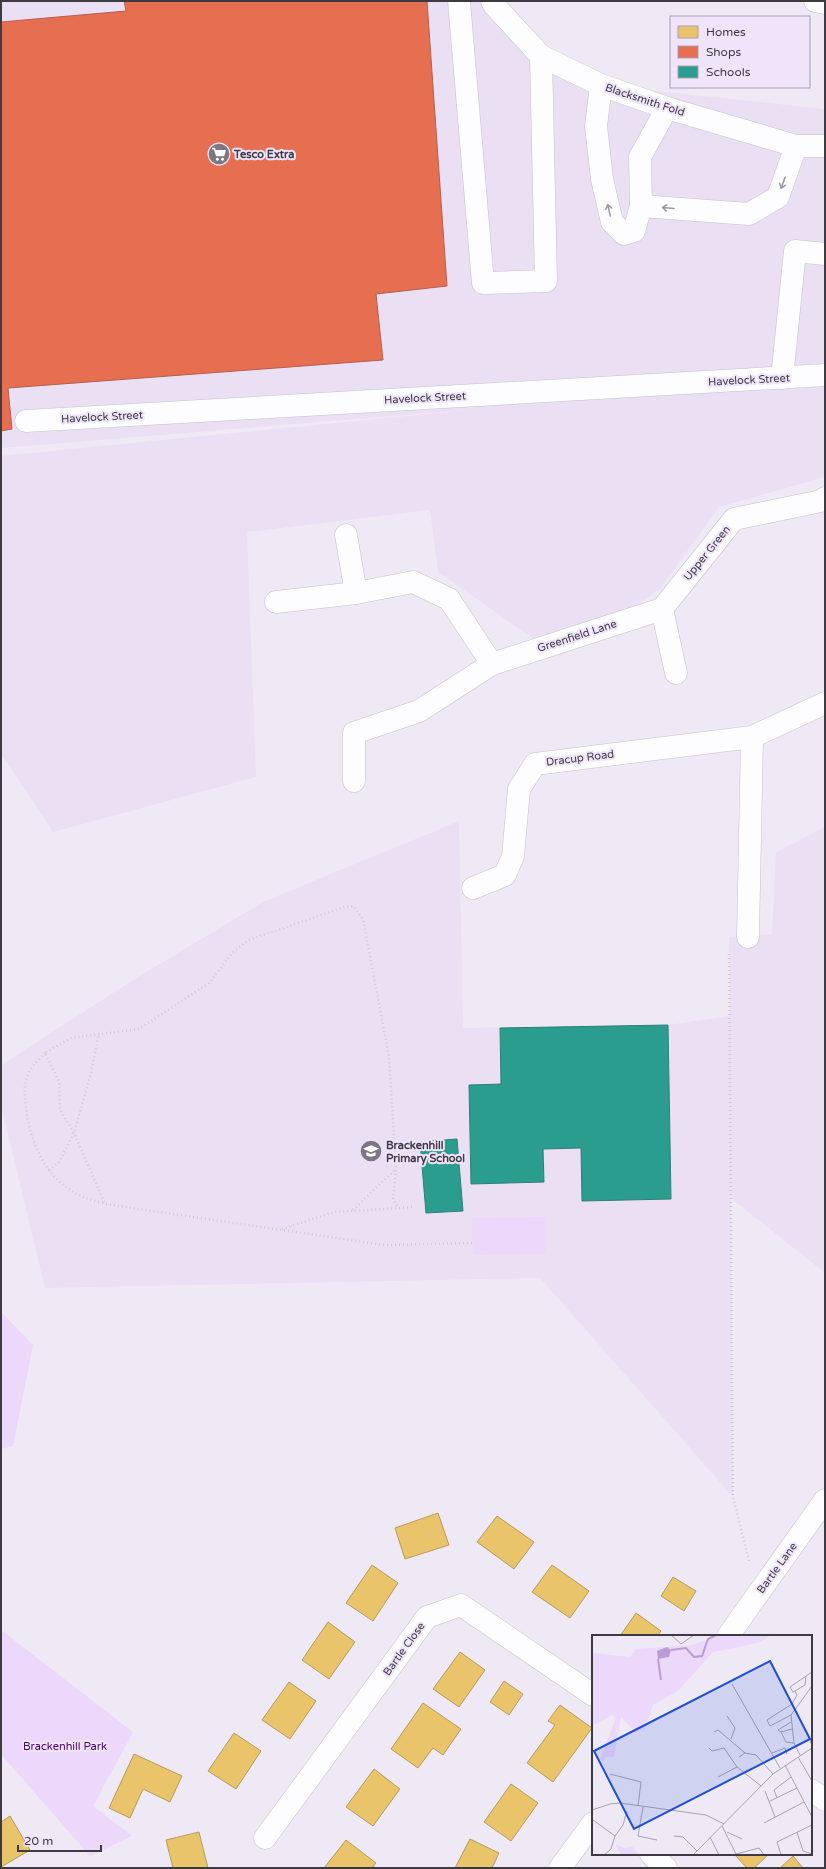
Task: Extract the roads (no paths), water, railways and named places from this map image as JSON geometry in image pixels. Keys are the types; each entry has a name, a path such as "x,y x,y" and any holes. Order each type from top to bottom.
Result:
{"street":[{"path":"459,1 483,283 546,281 541,56"},
{"name":"Blacksmith Fold","path":"492,1 541,56 601,85 667,108 796,146 825,146"},
{"path":"815,1 825,3"},
{"path":"601,85 596,126 602,179 612,222 624,234 634,231 641,206 640,157 667,108"},
{"path":"641,206 750,214 778,197 796,146"},
{"path":"782,378 795,252 825,254"},
{"name":"Havelock Street","path":"26,421 825,376"},
{"name":"Upper Green","path":"662,609 734,519 821,501 825,498"},
{"path":"346,535 356,593"},
{"path":"276,602 356,593 413,582 449,599 492,664"},
{"path":"662,609 676,673"},
{"name":"Greenfield Lane","path":"354,781 354,733 420,711 492,664 662,609"},
{"name":"Dracup Road","path":"473,888 504,875 514,856 519,790 535,764 752,737 825,703"},
{"path":"748,937 752,737"},
{"name":"Bartle Lane","path":"729,1635 825,1500"},
{"name":"Bartle Close","path":"265,1838 427,1617 461,1605 592,1694"},
{"path":"812,1791 825,1800"},
{"path":"560,1868 592,1824"},
{"path":"652,1855 666,1868"}],"place":[{"name":"Tesco Extra","path":"219,154"},
{"name":"Brackenhill Primary School","path":"371,1151"}],"park label":[{"name":"Brackenhill Park","path":"65,1746"}]}
